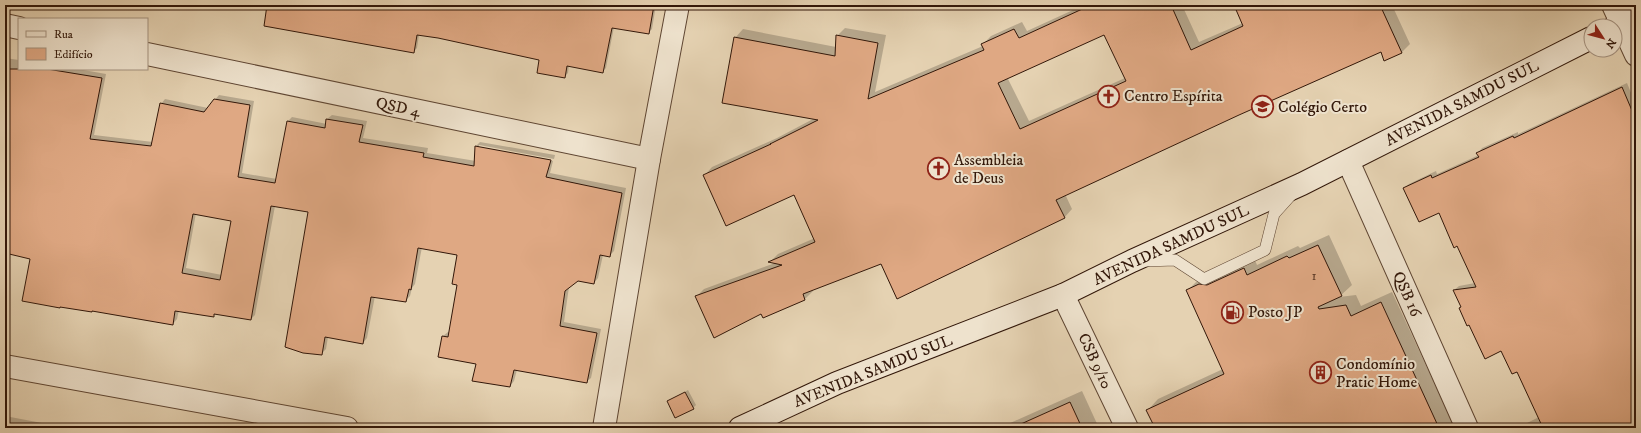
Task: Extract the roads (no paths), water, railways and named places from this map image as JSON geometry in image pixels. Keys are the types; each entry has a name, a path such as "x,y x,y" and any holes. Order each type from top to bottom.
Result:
{"street":[{"path":"604,428 678,5"},
{"path":"1623,23 1636,55"},
{"path":"5,25 18,28"},
{"name":"AVENIDA SAMDU SUL","path":"740,428 837,384 1064,295 1132,261 1302,184 1583,42"},
{"name":"QSD 4","path":"148,54 650,159"},
{"name":"QSB 16","path":"1348,161 1467,428"},
{"name":"CSB 9/10","path":"1064,295 1127,428"},
{"path":"5,366 347,428"}],"lane":[{"path":"1132,261 1175,260 1204,279 1265,250 1274,214 1302,184"}],"place":[{"name":"Centro Espírita","path":"1108,96"},
{"name":"Colégio Certo","path":"1263,107"},
{"name":"Assembleia de Deus","path":"939,169"},
{"name":"Posto JP","path":"1233,312"},
{"name":"Condomínio Pratic Home","path":"1320,373"}]}
